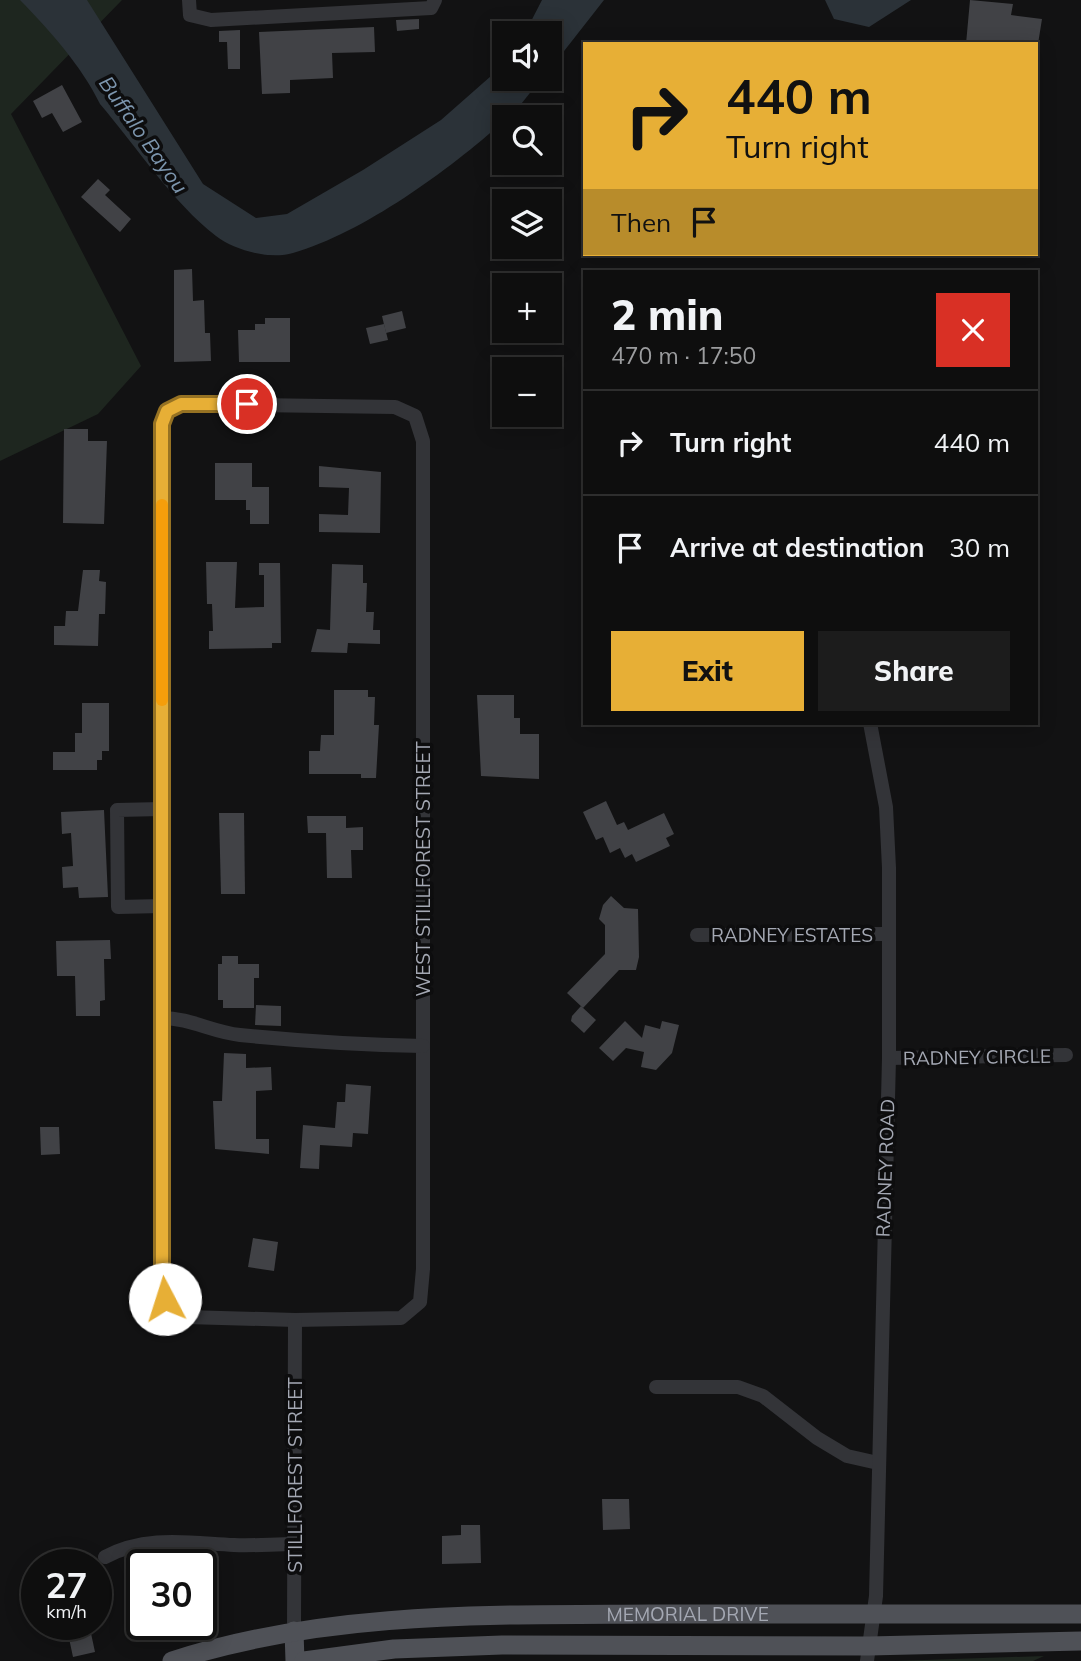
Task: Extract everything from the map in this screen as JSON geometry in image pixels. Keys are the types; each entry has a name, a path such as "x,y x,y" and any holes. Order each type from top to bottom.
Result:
{"main road":[{"path":"699,1614 699,1645"},
{"name":"MEMORIAL DRIVE","path":"172,1661 217,1646 294,1630 412,1620 547,1615 1081,1614"},
{"path":"294,1630 295,1661"},
{"name":"MEMORIAL DRIVE","path":"304,1661 394,1649 699,1645 868,1653 1081,1641"}],"street":[{"path":"189,0 190,15 211,20 282,16 350,6 431,8 435,0"},
{"path":"282,0 282,16"},
{"name":"WEST STILLFOREST STREET","path":"181,404 308,405 395,407 415,416 423,442 423,1269 420,1302 401,1318 295,1320 186,1317 165,1299 162,1285 162,809 162,424 167,411 181,404"},
{"name":"RADNEY ROAD","path":"868,1653 873,1614 889,1058 886,807 870,725"},
{"path":"162,809 117,810 118,907 162,906"},
{"name":"RADNEY ESTATES","path":"697,935 887,934"},
{"path":"162,1018 193,1021 214,1031 241,1035 356,1045 423,1046"},
{"name":"RADNEY CIRCLE","path":"889,1058 1066,1055"},
{"name":"STILLFOREST STREET","path":"294,1630 295,1320"},
{"path":"656,1387 738,1387 763,1396 817,1438 847,1455 878,1463"},
{"path":"112,1552 125,1546 158,1541 294,1544"}],"shaded area":[{"path":"0,0 122,0 11,114 141,366 98,414 0,461"},
{"path":"1044,1656 1033,1661 895,1661"}],"water":[{"name":"Buffalo Bayou","path":"20,0 87,0 203,184 256,218 287,214 363,170 441,120 492,75 492,91 531,91 520,105 492,105 492,131 432,179 376,215 320,244 284,255 263,254 224,241 200,223 155,173 100,104 84,76"},
{"path":"542,0 604,0 562,54 562,21 531,21"},
{"path":"825,0 911,0 869,27 834,19"}],"building":[{"path":"970,0 1013,4 1011,15 1042,19 1038,44 966,42"},
{"path":"419,19 419,29 397,31 396,20"},
{"path":"374,27 375,52 332,53 333,78 290,80 290,93 262,94 259,32"},
{"path":"240,30 240,69 228,69 227,42 219,42 219,31"},
{"path":"62,85 82,122 63,132 52,113 42,118 33,101"},
{"path":"98,179 110,190 105,195 131,219 120,232 81,197"},
{"path":"192,269 193,301 204,300 205,333 210,333 211,361 174,362 174,270"},
{"path":"402,311 406,328 386,333 382,316"},
{"path":"265,318 290,318 290,362 239,362 238,330 255,330 255,324 265,324"},
{"path":"384,324 388,340 370,344 366,328"},
{"path":"64,429 88,429 88,441 107,441 104,524 63,523"},
{"path":"215,463 252,463 252,487 269,487 269,524 250,524 250,510 246,510 246,500 215,500"},
{"path":"319,466 381,472 380,533 319,532 319,514 348,515 349,488 319,487"},
{"path":"206,562 237,562 235,608 264,607 264,575 259,575 259,563 280,563 281,643 272,643 272,648 209,649 209,631 213,631 212,604 207,604"},
{"path":"332,564 363,565 363,583 367,583 366,612 374,612 373,630 380,630 380,644 348,643 347,653 311,652 317,629 330,630"},
{"path":"83,570 100,570 99,581 106,582 105,614 99,614 98,646 54,645 54,626 65,626 66,611 78,611"},
{"path":"334,690 368,690 368,697 375,697 374,725 379,725 376,778 361,778 361,774 309,774 309,751 320,751 321,735 334,735"},
{"path":"477,695 514,695 514,718 520,718 520,734 539,734 539,779 481,776"},
{"path":"82,703 109,703 109,751 102,751 102,760 97,760 97,770 53,770 53,752 75,752 75,733 82,733"},
{"path":"606,801 617,825 624,822 628,830 664,813 674,834 666,838 670,846 636,862 632,854 625,858 620,848 610,853 603,837 596,840 583,812"},
{"path":"104,810 108,897 79,898 78,887 63,888 62,867 73,866 71,833 62,834 61,812"},
{"path":"219,813 244,813 245,894 221,894"},
{"path":"307,816 346,816 346,828 363,827 363,850 351,850 352,878 327,878 326,833 308,833"},
{"path":"611,896 624,908 638,909 639,957 636,970 619,970 583,1008 567,993 605,954 605,925 599,919 603,905"},
{"path":"110,940 111,959 104,959 105,1000 100,1001 100,1016 76,1016 75,976 57,976 56,941"},
{"path":"222,956 238,956 238,964 259,964 259,978 254,978 254,1008 223,1008 223,1000 218,1000 218,964 222,964"},
{"path":"256,1005 281,1006 281,1026 255,1025"},
{"path":"581,1006 596,1020 584,1033 571,1021"},
{"path":"625,1021 642,1038 645,1025 660,1029 662,1021 679,1025 672,1053 656,1070 641,1067 644,1052 626,1048 613,1061 599,1048"},
{"path":"224,1053 246,1054 246,1068 271,1067 272,1090 256,1091 256,1139 269,1139 269,1154 215,1149 213,1101 222,1101"},
{"path":"346,1084 371,1086 368,1134 353,1133 352,1147 320,1145 319,1169 300,1168 303,1125 335,1128 337,1102 345,1102"},
{"path":"40,1127 59,1127 60,1154 41,1155"},
{"path":"253,1238 278,1242 274,1271 248,1267"},
{"path":"602,1499 629,1499 630,1529 603,1530"},
{"path":"461,1525 480,1525 481,1563 442,1564 442,1536 461,1535"},
{"path":"69,1640 92,1640 95,1652 73,1657"}],"slow traffic":[{"path":"162,505 162,700"}],"route":[{"path":"165,1299 162,1285 162,424 167,411 181,404 247,404"}]}
